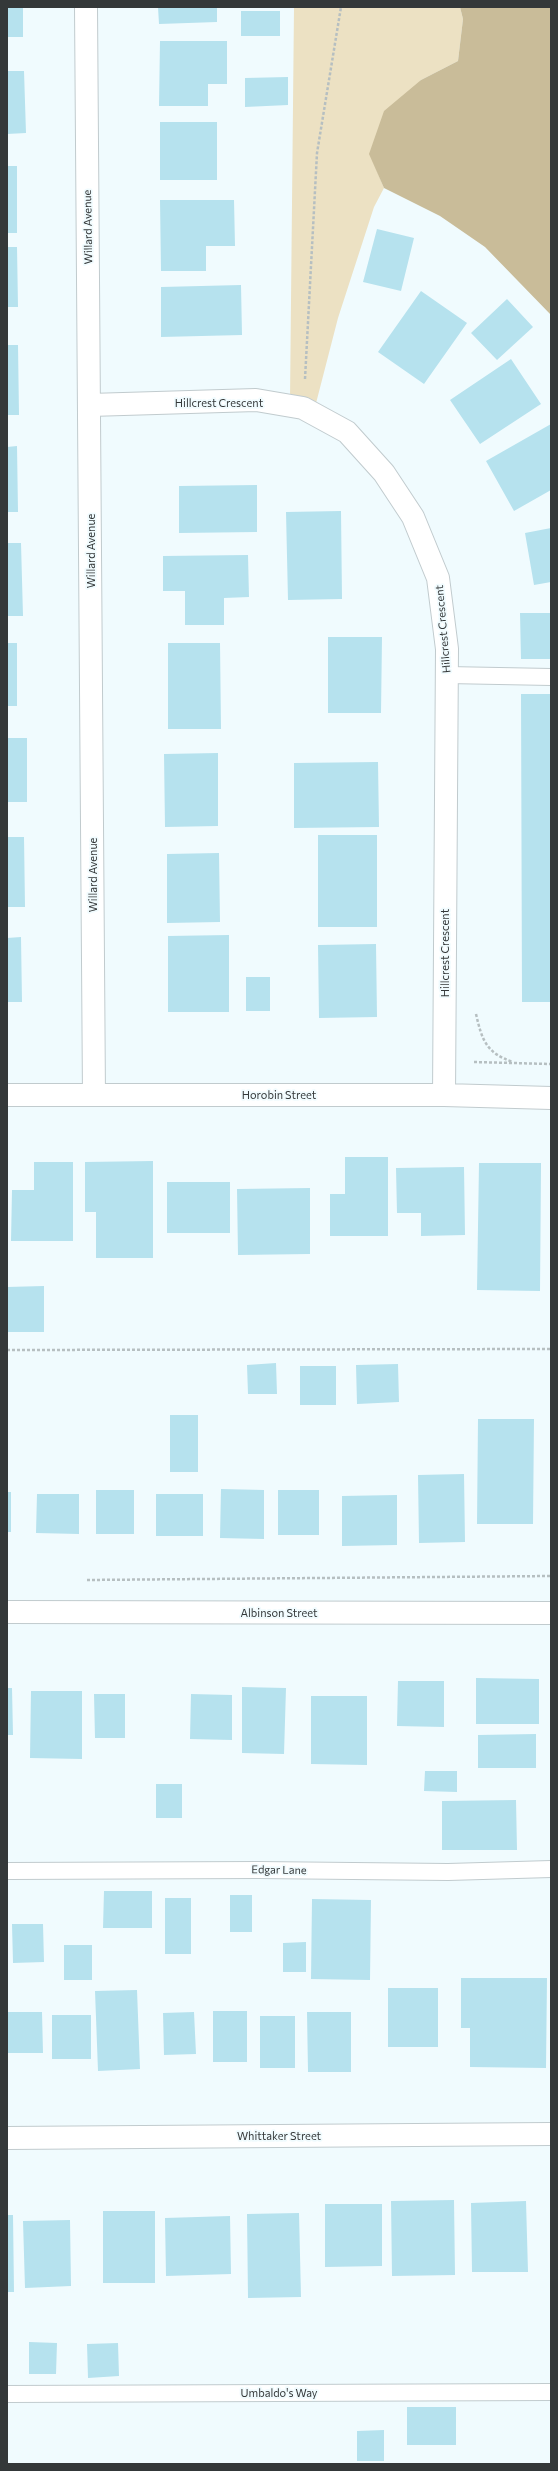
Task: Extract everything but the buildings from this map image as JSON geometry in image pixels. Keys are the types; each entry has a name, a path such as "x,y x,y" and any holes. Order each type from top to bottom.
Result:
{"street":[{"name":"Willard Avenue","path":"86,7 94,1095"},
{"name":"Hillcrest Crescent","path":"90,405 256,400 303,408 346,432 384,473 413,517 438,578 446,649 444,1095"},
{"name":"Horobin Street","path":"7,1095 444,1095 551,1098"},
{"name":"Albinson Street","path":"7,1612 551,1614"},
{"name":"Whittaker Street","path":"7,2138 551,2134"}],"lane":[{"path":"446,676 551,677"},
{"name":"Edgar Lane","path":"7,1871 258,1870 448,1872 551,1869"},
{"name":"Umbaldo's Way","path":"7,2394 551,2392"}],"path":[{"path":"303,408 317,153 341,7"},
{"path":"474,1009 482,1038 495,1056 515,1062"},
{"path":"7,1350 551,1349"},
{"path":"86,1580 551,1576"}],"shaded area":[{"path":"294,7 460,7 463,19 458,61 421,80 370,154 384,188 374,207 338,318 314,411 290,399"},
{"path":"460,7 551,7 551,315 485,247 440,216 384,188 369,154 384,111 421,80 458,61 463,19"}]}
